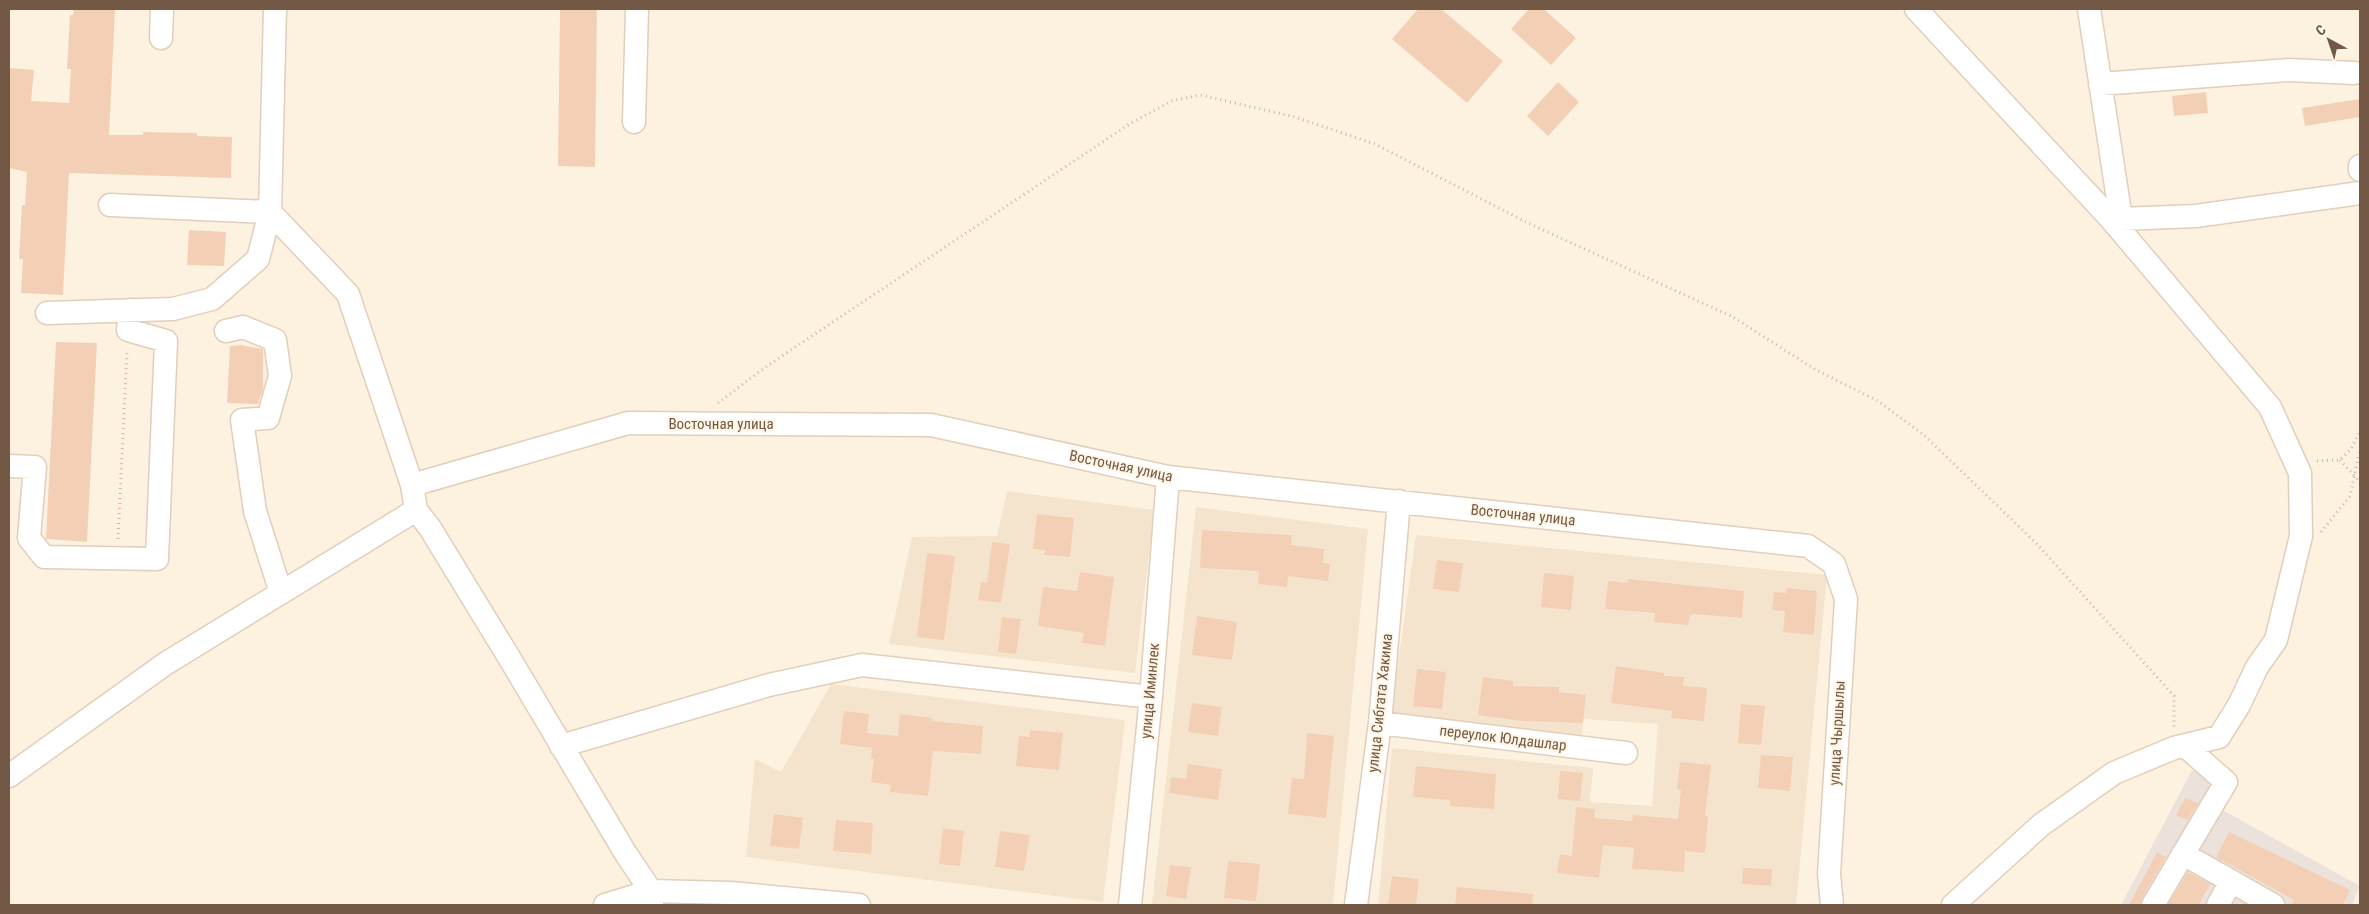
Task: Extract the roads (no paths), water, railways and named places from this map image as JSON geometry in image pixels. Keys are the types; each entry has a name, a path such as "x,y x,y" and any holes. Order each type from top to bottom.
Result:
{"street":[{"path":"161,38 162,9"},
{"path":"47,312 129,320 212,299 258,259 270,212 275,9"},
{"path":"634,122 637,9"},
{"path":"1916,9 2122,226 2270,407 2300,473 2301,536 2276,640 2257,667 2239,705 2219,737 2180,747 2114,773 2041,825 1953,905"},
{"path":"2089,9 2122,226"},
{"path":"2100,84 2289,70 2354,73"},
{"path":"2122,226 2360,193"},
{"path":"110,205 270,212 348,294 412,485 416,510 430,528 470,594 651,898"},
{"path":"9,466 35,467 29,538 44,557 157,559 166,341 129,320"},
{"path":"226,331 243,327 275,340 280,376 268,418 242,420 255,511 281,593"},
{"name":"Восточная улица","path":"412,485 628,423 931,425 1168,477 1808,546 1834,564"},
{"name":"улица Иминлек","path":"1130,905 1150,697 1168,477"},
{"name":"улица Сибгата Хакима","path":"1356,905 1380,723 1399,501"},
{"path":"9,776 165,664 416,510"},
{"name":"улица Чыршылы","path":"1832,905 1829,874 1846,599 1834,564"},
{"path":"561,746 769,685 862,665 1150,697"},
{"name":"переулок Юлдашлар","path":"1380,723 1626,752"},
{"path":"2153,905 2226,782 2180,747"},
{"path":"2183,854 2273,905"},
{"path":"2218,905 2231,881"},
{"path":"605,905 651,898 859,905"}]}
